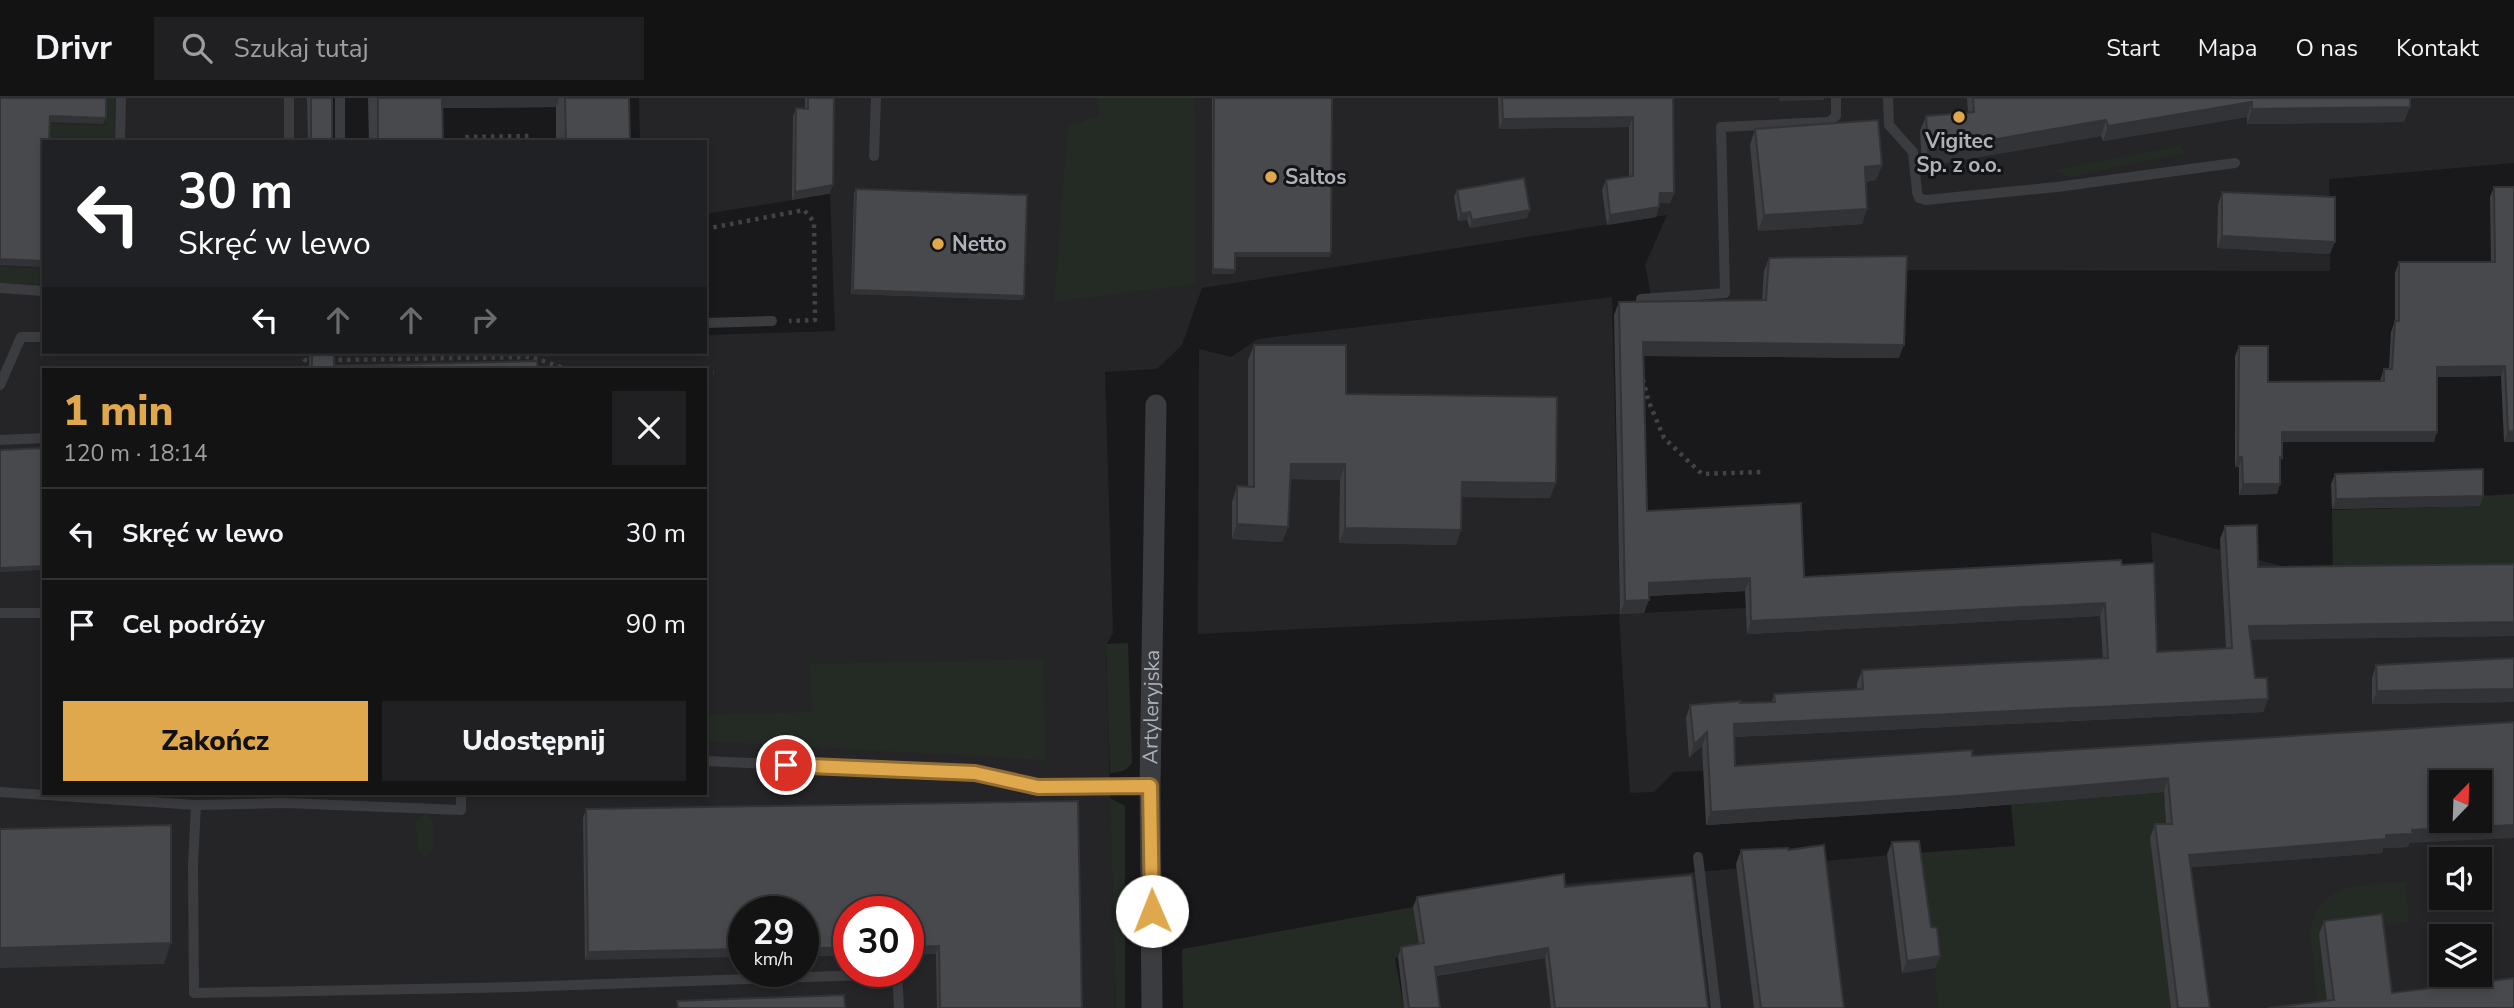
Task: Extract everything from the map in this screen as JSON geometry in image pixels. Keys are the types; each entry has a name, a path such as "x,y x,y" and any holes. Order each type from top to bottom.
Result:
{"street":[{"name":"Artyleryjska","path":"1152,1008 1150,786 1156,405"}],"lane":[{"path":"120,140 121,98"},
{"path":"289,98 289,140"},
{"path":"340,98 340,140"},
{"path":"874,156 876,98"},
{"path":"1641,299 1725,293 1721,127 1829,122 1836,116 1836,98"},
{"path":"1888,98 1889,125 1913,152 1917,192 1919,198 1926,200 2057,187 2235,163"},
{"path":"0,288 42,290"},
{"path":"707,323 772,321"},
{"path":"0,385 21,337 42,337"},
{"path":"0,440 42,438"},
{"path":"0,613 42,613"},
{"path":"707,761 975,773 1038,787 1150,786"},
{"path":"0,792 42,795"},
{"path":"45,795 196,805 285,798 461,810 461,795"},
{"path":"196,805 193,865 194,993 505,987 897,974 899,1008"},
{"path":"1698,858 1716,1008"}],"path":[{"path":"463,140 463,137 529,136 529,140"},
{"path":"707,229 804,210 814,222 815,320 772,321"},
{"path":"300,354 305,360 532,357 563,368"},
{"path":"1641,368 1648,400 1664,438 1702,474 1761,472"},
{"path":"707,373 714,373"}],"shaded area":[{"path":"0,98 328,98 328,140 42,140 42,354 707,354 707,335 835,331 830,194 707,214 707,140 640,140 639,98 2514,98 2514,163 2329,179 2330,271 1902,270 1899,358 1653,356 1650,290 1645,265 1667,215 1202,288 1182,345 1157,369 1105,372 1113,633 1106,645 1116,1008 0,1008"},
{"path":"107,98 115,98 114,140 49,140 49,124 106,126"},
{"path":"1098,98 1194,98 1195,284 1054,302 1068,126 1099,116"},
{"path":"2180,146 2185,153 2069,177 2053,170"},
{"path":"0,267 42,269 42,284 0,283"},
{"path":"1612,297 1620,614 1824,604 2153,569 2151,532 2333,579 2514,577 2514,735 1674,772 1654,792 1630,793 1619,614 1198,634 1199,349 1231,357 1258,339"},
{"path":"2514,494 2514,577 2333,579 2332,510 2479,506 2479,496"},
{"path":"1128,643 1132,763 1125,770 1110,773 1106,644"},
{"path":"1043,659 1046,760 707,741 707,715 812,712 809,664"},
{"path":"2164,792 2172,1008 1938,1008 1932,940 1915,853 2015,846 2011,804"},
{"path":"1110,798 1125,806 1125,1008 1116,1008"},
{"path":"426,814 433,821 433,851 425,857 417,849 416,820"},
{"path":"2514,814 2514,1008 2171,1008 2150,838 2429,822 2429,833 2492,833 2492,819"},
{"path":"1915,853 1932,940 1939,1008 1417,1008 1413,907 1561,884"},
{"path":"2406,882 2409,922 2377,927 2328,1008 2318,1008 2310,933 2314,916 2322,903 2332,894 2360,885"},
{"path":"1413,907 1420,953 1395,958 1404,1008 1183,1008 1182,949"}],"building":[{"path":"0,98 106,98 106,118 50,116 49,140 42,140 42,261 0,259"},
{"path":"311,98 332,98 332,140 311,140"},
{"path":"378,98 442,98 443,140 378,140"},
{"path":"565,98 629,98 630,140 566,140"},
{"path":"808,98 834,98 833,185 795,192 796,108 808,109"},
{"name":"Saltos","path":"1214,98 1332,98 1331,253 1235,253 1235,270 1213,269"},
{"path":"1502,98 1673,98 1674,193 1660,193 1659,207 1610,215 1606,180 1633,176 1633,117 1503,119"},
{"path":"1973,98 2410,98 2410,107 2252,109 2252,102 2108,126 2106,120 1928,151 1926,116 1974,112"},
{"path":"1878,120 1882,165 1865,167 1867,209 1764,215 1755,129"},
{"path":"1524,178 1530,210 1472,220 1470,212 1461,214 1457,190"},
{"path":"2494,187 2514,187 2514,431 2508,432 2505,366 2437,367 2437,432 2282,432 2280,484 2243,484 2242,457 2238,457 2239,346 2268,346 2268,382 2384,381 2384,369 2392,369 2395,321 2399,321 2399,262 2495,262"},
{"name":"Netto","path":"856,189 1027,195 1024,296 853,290"},
{"path":"2222,192 2335,197 2335,242 2222,236"},
{"path":"1907,256 1904,345 1643,342 1647,511 1801,503 1804,577 2121,560 2122,565 2154,563 2157,652 2232,648 2225,526 2257,525 2258,567 2514,564 2514,622 2249,626 2255,678 2267,678 2268,699 1734,724 1735,766 1972,750 1972,756 2514,722 2514,825 2492,826 2492,770 2429,770 2429,829 2412,830 2413,834 2386,835 2386,839 2189,855 2210,1008 2178,1008 2155,824 2172,824 2168,778 1958,796 1711,812 1707,732 1694,745 1690,705 1741,701 1740,703 1775,702 1774,694 1863,689 1862,670 2108,658 2105,603 1751,621 1750,578 1649,583 1649,600 1625,601 1619,302 1766,300 1769,258"},
{"path":"1254,345 1346,345 1346,394 1557,397 1556,483 1462,482 1461,530 1345,528 1345,464 1291,464 1288,527 1237,524 1237,486 1254,487"},
{"path":"312,354 334,354 334,366 537,361 538,368 298,368 312,367"},
{"path":"42,448 42,566 0,568 0,450"},
{"path":"2483,469 2483,496 2336,499 2335,474"},
{"path":"2514,658 2514,689 2377,691 2376,665"},
{"path":"1078,801 1082,1008 940,1008 939,946 924,946 924,896 833,896 833,948 819,948 819,896 728,896 728,949 588,952 586,809"},
{"path":"171,825 171,943 0,948 0,829"},
{"path":"1919,841 1931,927 1937,928 1940,956 1907,961 1892,842"},
{"path":"1824,845 1844,1008 1761,1008 1741,850 1788,850"},
{"path":"1564,874 1565,887 1692,875 1708,1008 1555,1008 1548,948 1435,967 1440,1008 1409,1008 1401,947 1424,943 1417,897"},
{"path":"2382,914 2392,993 2441,987 2492,987 2492,981 2514,978 2514,1008 2268,1008 2334,1000 2324,921"},
{"path":"844,995 845,1008 678,1008 677,1001"}],"place":[{"name":"Vigitec Sp. z o.o.","path":"1959,117"},
{"name":"Saltos","path":"1271,177"},
{"name":"Netto","path":"938,244"}],"route":[{"path":"786,765 975,773 1038,787 1150,786 1152,911"}]}
